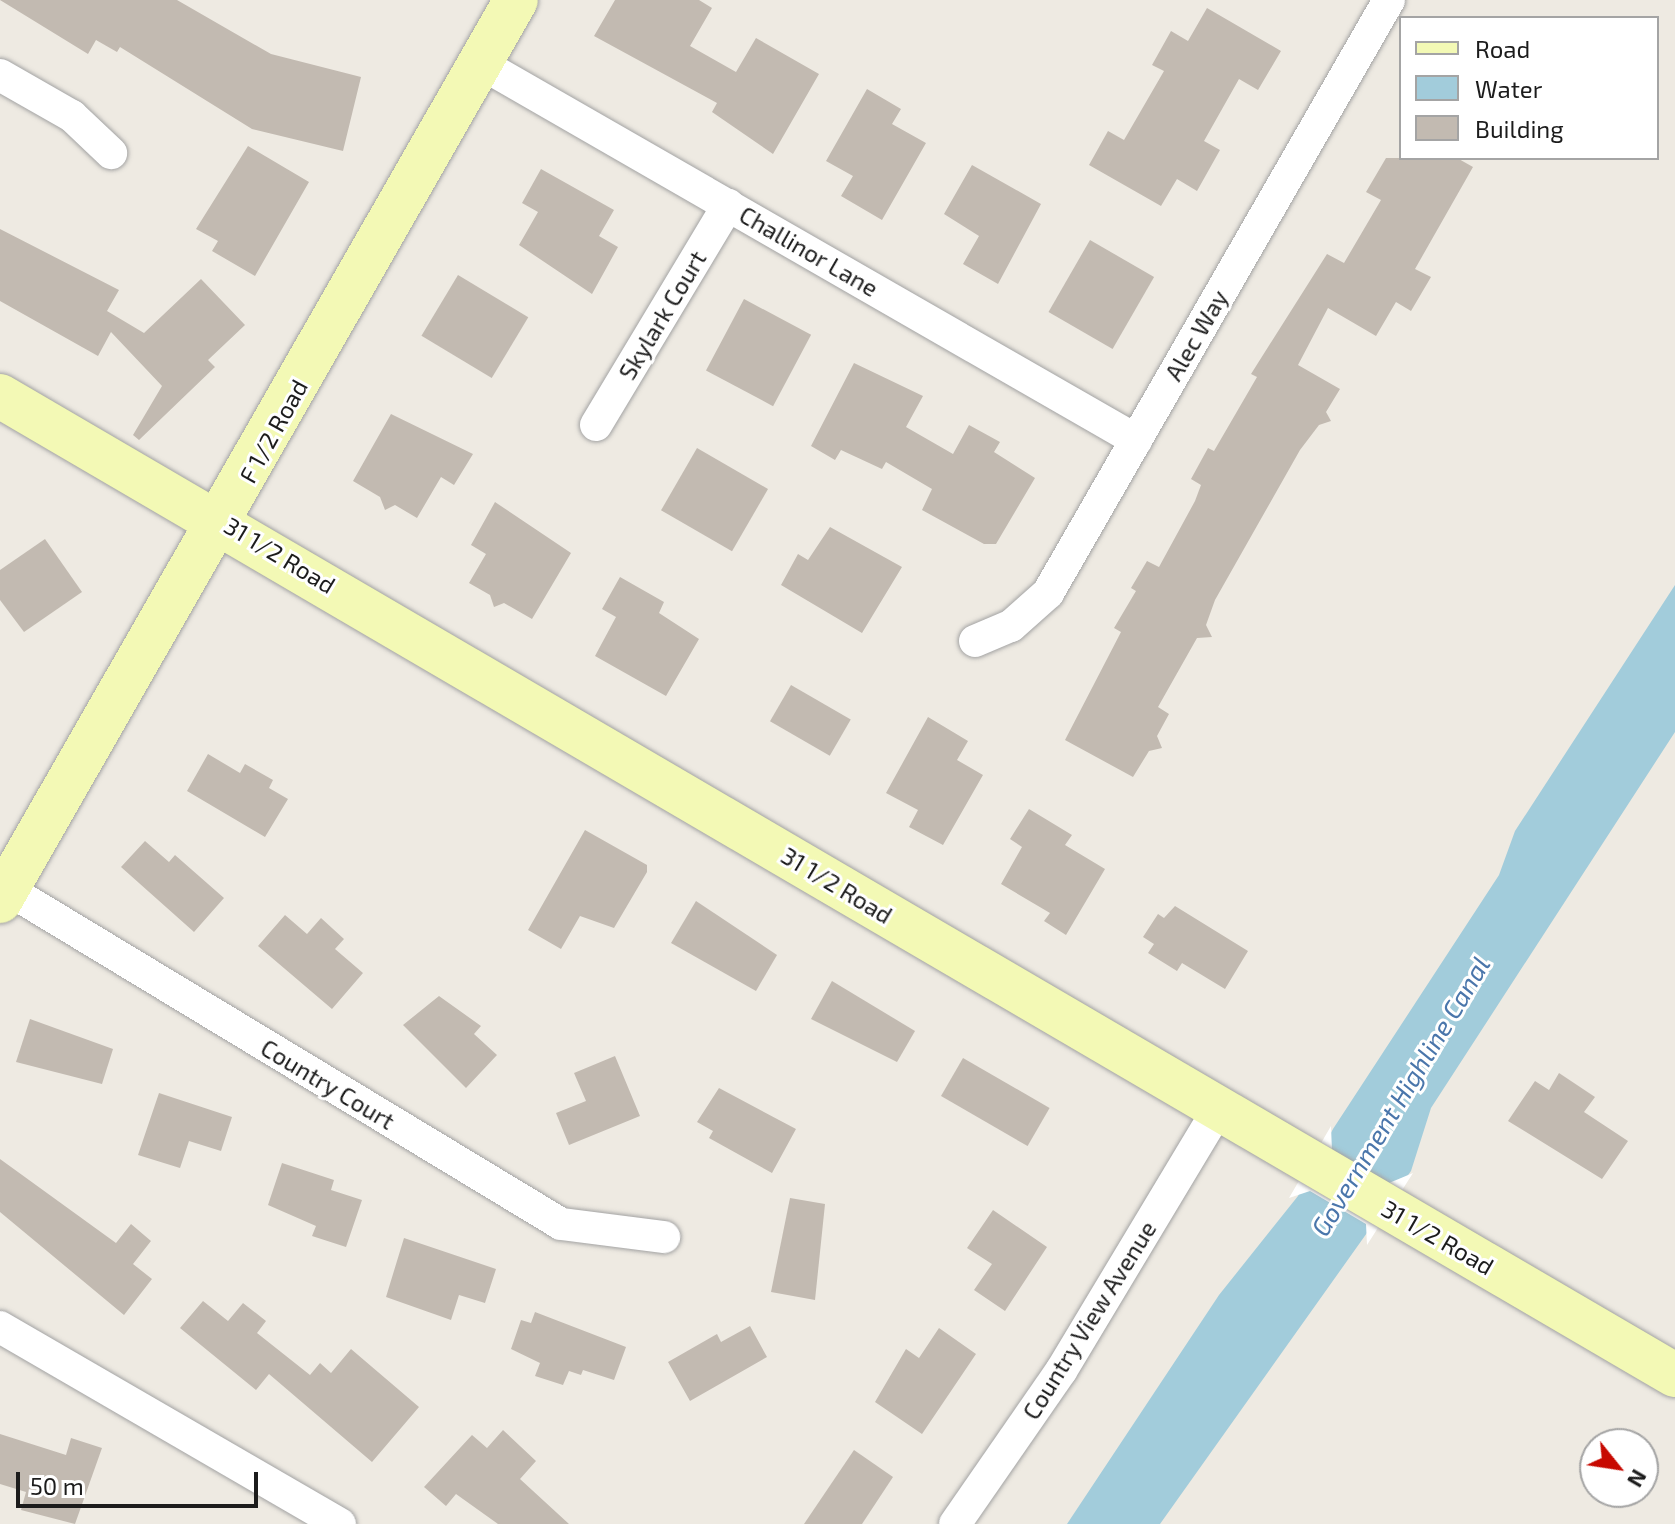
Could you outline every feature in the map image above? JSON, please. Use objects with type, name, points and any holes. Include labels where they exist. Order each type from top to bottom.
[{"type":"street","name":"F 1/2 Road","points":[[3,895],[223,521],[516,0]]},
{"type":"street","name":"Alec Way","points":[[975,641],[1011,626],[1048,593],[1389,0]]},
{"type":"street","name":"Challinor Lane","points":[[480,63],[1136,440]]},
{"type":"street","points":[[0,75],[72,116],[111,153]]},
{"type":"street","name":"Skylark Court","points":[[596,425],[728,205]]},
{"type":"street","name":"31 1/2 Road","points":[[0,396],[223,521],[1217,1111],[1675,1375]]},
{"type":"street","name":"Country Court","points":[[3,895],[561,1224],[664,1237]]},
{"type":"street","name":"Country View Avenue","points":[[955,1524],[1061,1371],[1217,1111]]},
{"type":"street","points":[[0,1327],[340,1524]]},
{"type":"water","name":"Government Highline Canal","points":[[1675,585],[1675,732],[1431,1108],[1411,1171],[1160,1524],[1067,1524],[1219,1295],[1298,1196],[1333,1129],[1499,875],[1515,831]]},
{"type":"pier","points":[[1331,1126],[1332,1151],[1389,1183],[1413,1173],[1367,1245],[1366,1224],[1310,1191],[1289,1198]]},
{"type":"building","points":[[0,0],[177,0],[271,54],[361,77],[343,151],[252,129],[120,47],[117,52],[96,40],[88,54]]},
{"type":"building","points":[[615,0],[699,0],[712,8],[690,46],[736,72],[756,38],[819,74],[773,154],[712,112],[717,103],[594,36]]},
{"type":"building","points":[[1207,8],[1281,51],[1258,90],[1239,79],[1204,141],[1220,150],[1197,191],[1177,179],[1161,206],[1089,165],[1108,131],[1124,140],[1164,71],[1152,65],[1171,31],[1188,41]]},
{"type":"building","points":[[867,89],[901,109],[892,124],[926,143],[882,220],[841,196],[853,176],[826,161]]},
{"type":"building","points":[[248,146],[309,182],[255,276],[212,251],[218,241],[196,229]]},
{"type":"building","points":[[1386,158],[1461,160],[1473,167],[1415,269],[1431,277],[1411,311],[1396,302],[1376,336],[1328,308],[1298,365],[1340,389],[1326,412],[1331,421],[1319,425],[1300,450],[1215,600],[1206,625],[1212,637],[1197,638],[1158,707],[1169,714],[1157,736],[1162,748],[1149,751],[1133,777],[1065,740],[1121,632],[1114,628],[1136,591],[1131,588],[1147,561],[1159,567],[1201,485],[1191,479],[1208,448],[1214,451],[1257,377],[1251,374],[1327,254],[1344,263],[1381,200],[1366,192]]},
{"type":"building","points":[[972,165],[1041,204],[998,284],[963,264],[979,236],[944,214]]},
{"type":"building","points":[[541,169],[614,210],[599,236],[618,247],[592,294],[519,245],[538,212],[522,203]]},
{"type":"building","points":[[0,229],[119,290],[107,311],[144,333],[201,279],[245,325],[208,360],[215,367],[139,440],[133,435],[162,386],[111,332],[98,356],[0,301]]},
{"type":"building","points":[[1090,240],[1154,277],[1113,349],[1048,312]]},
{"type":"building","points":[[458,275],[528,317],[492,378],[421,336]]},
{"type":"building","points":[[744,299],[811,335],[773,406],[706,371]]},
{"type":"building","points":[[854,363],[923,396],[906,427],[953,454],[969,425],[1000,442],[994,452],[1035,478],[996,544],[984,544],[922,510],[932,489],[886,462],[882,469],[841,450],[835,460],[811,446]]},
{"type":"building","points":[[391,414],[473,454],[454,485],[441,477],[417,518],[395,505],[385,510],[380,497],[353,481]]},
{"type":"building","points":[[697,448],[768,489],[732,551],[661,510]]},
{"type":"building","points":[[495,502],[571,553],[532,619],[504,603],[494,607],[490,595],[469,583],[486,554],[471,545]]},
{"type":"building","points":[[830,527],[902,567],[862,633],[781,585],[798,554],[808,560]]},
{"type":"building","points":[[45,539],[82,592],[24,632],[0,600],[0,570]]},
{"type":"building","points":[[620,577],[664,602],[659,613],[699,639],[666,696],[595,656],[616,617],[602,609]]},
{"type":"building","points":[[791,685],[851,720],[830,756],[770,721]]},
{"type":"building","points":[[928,717],[968,741],[957,760],[983,775],[943,845],[909,827],[918,810],[886,793]]},
{"type":"building","points":[[208,754],[240,773],[245,764],[273,780],[269,788],[288,799],[265,837],[187,791]]},
{"type":"building","points":[[1029,809],[1072,835],[1065,845],[1105,869],[1066,935],[1044,921],[1050,913],[1001,884],[1022,847],[1010,839]]},
{"type":"building","points":[[585,830],[647,865],[647,872],[614,928],[580,916],[561,949],[528,930]]},
{"type":"building","points":[[145,841],[169,862],[175,855],[224,898],[194,932],[121,867]]},
{"type":"building","points":[[696,901],[777,955],[756,991],[671,943]]},
{"type":"building","points":[[1175,906],[1248,951],[1225,989],[1182,963],[1177,971],[1148,953],[1154,944],[1143,937],[1158,914],[1164,918]]},
{"type":"building","points":[[285,915],[307,934],[321,918],[344,939],[335,949],[363,973],[332,1009],[258,946]]},
{"type":"building","points":[[832,981],[915,1031],[897,1062],[811,1019]]},
{"type":"building","points":[[439,996],[481,1026],[474,1034],[497,1055],[466,1088],[403,1025]]},
{"type":"building","points":[[30,1019],[113,1049],[102,1084],[16,1062]]},
{"type":"building","points":[[615,1056],[640,1116],[569,1145],[556,1113],[586,1101],[574,1073]]},
{"type":"building","points":[[963,1058],[1050,1108],[1028,1146],[941,1096]]},
{"type":"building","points":[[1559,1073],[1595,1097],[1584,1112],[1628,1141],[1602,1179],[1508,1121],[1535,1081],[1549,1090]]},
{"type":"building","points":[[719,1088],[796,1129],[772,1173],[709,1138],[713,1131],[697,1122]]},
{"type":"building","points":[[159,1093],[232,1117],[221,1151],[189,1141],[180,1168],[138,1155]]},
{"type":"building","points":[[0,1159],[116,1243],[131,1224],[151,1241],[133,1264],[152,1279],[124,1315],[0,1212]]},
{"type":"building","points":[[282,1163],[334,1180],[331,1190],[362,1200],[346,1247],[312,1236],[316,1226],[268,1205]]},
{"type":"building","points":[[790,1198],[825,1204],[815,1300],[771,1292]]},
{"type":"building","points":[[993,1210],[1047,1247],[1005,1311],[974,1290],[992,1264],[967,1248]]},
{"type":"building","points":[[404,1238],[496,1269],[485,1303],[459,1295],[451,1320],[386,1297]]},
{"type":"building","points":[[203,1301],[228,1321],[243,1303],[266,1321],[257,1333],[310,1375],[320,1363],[331,1373],[351,1349],[419,1407],[372,1462],[269,1374],[256,1390],[180,1328]]},
{"type":"building","points":[[535,1312],[626,1347],[614,1380],[583,1370],[581,1375],[569,1371],[563,1385],[535,1376],[540,1363],[511,1349],[521,1320],[531,1323]]},
{"type":"building","points":[[750,1326],[767,1357],[690,1401],[668,1362],[717,1334],[721,1342]]},
{"type":"building","points":[[939,1328],[976,1354],[922,1434],[875,1402],[906,1349],[919,1358]]},
{"type":"building","points":[[503,1430],[536,1461],[520,1479],[569,1524],[498,1524],[456,1494],[446,1506],[424,1487],[472,1435],[487,1448]]},
{"type":"building","points":[[0,1434],[66,1455],[71,1438],[102,1448],[75,1524],[21,1510],[26,1492],[0,1484]]},
{"type":"building","points":[[854,1450],[893,1477],[862,1524],[804,1524]]}]
